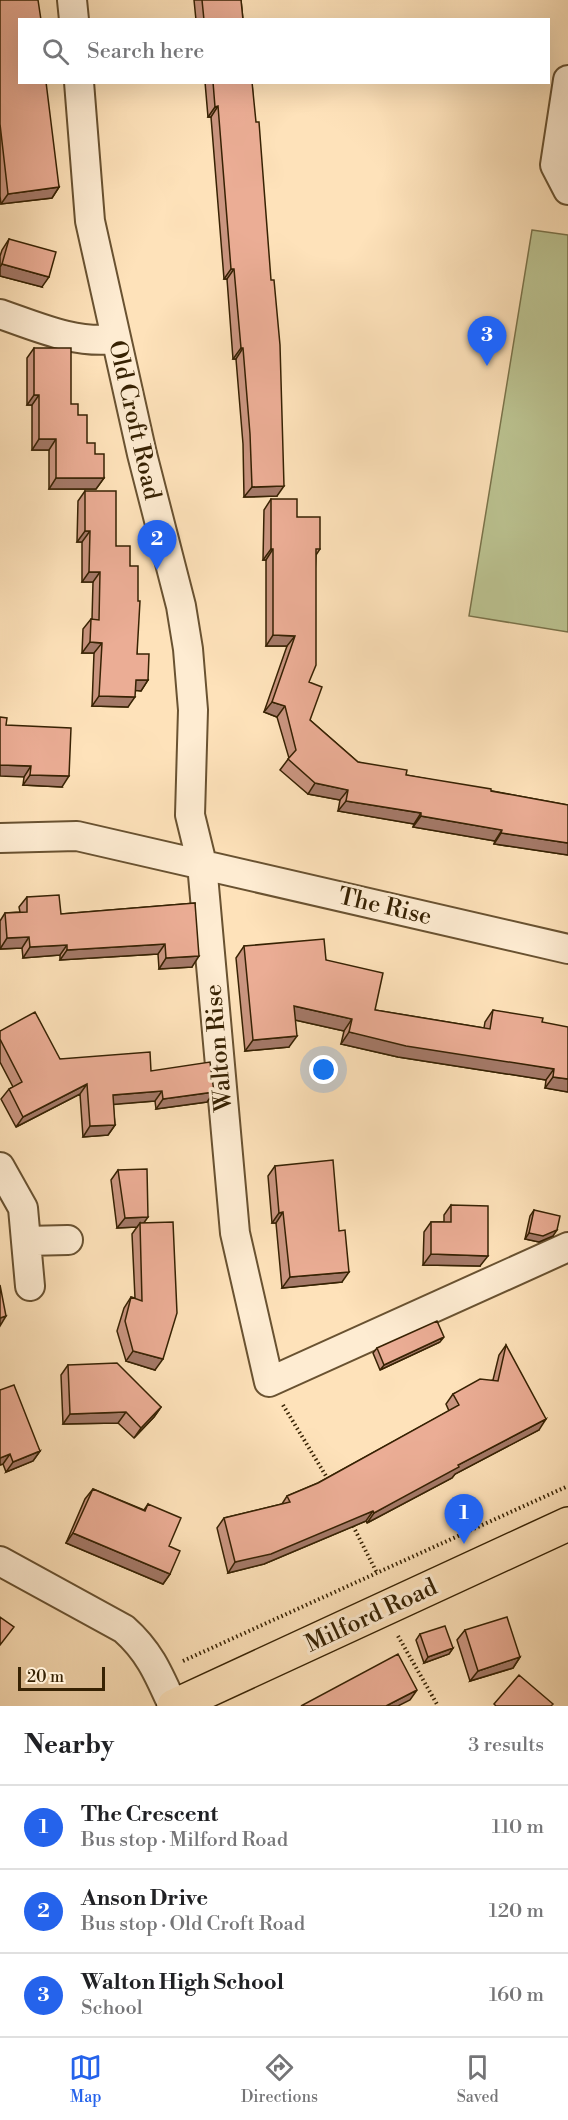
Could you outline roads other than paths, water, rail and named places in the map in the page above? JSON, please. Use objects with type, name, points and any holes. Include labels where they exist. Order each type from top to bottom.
[{"type":"highway","name":"Milford Road","points":[[174,1706],[568,1524]]},
{"type":"street","points":[[72,0],[74,18]]},
{"type":"street","points":[[568,81],[555,165],[568,190]]},
{"type":"street","name":"Old Croft Road","points":[[79,84],[90,221],[115,339],[181,606],[188,649],[193,710],[190,815],[202,864]]},
{"type":"street","points":[[0,314],[73,338],[100,341],[115,339]]},
{"type":"street","name":"The Rise","points":[[0,838],[77,836],[568,949]]},
{"type":"street","name":"Walton Rise","points":[[202,864],[235,1233],[269,1382],[568,1247]]},
{"type":"street","points":[[0,1167],[23,1208],[30,1286]]},
{"type":"street","points":[[26,1241],[68,1240]]},
{"type":"street","points":[[0,1561],[124,1629],[140,1642],[174,1706]]},
{"type":"place","name":"Walton High School","points":[[487,366]]},
{"type":"place","name":"Anson Drive","points":[[157,570]]},
{"type":"place","name":"The Crescent","points":[[464,1544]]}]
